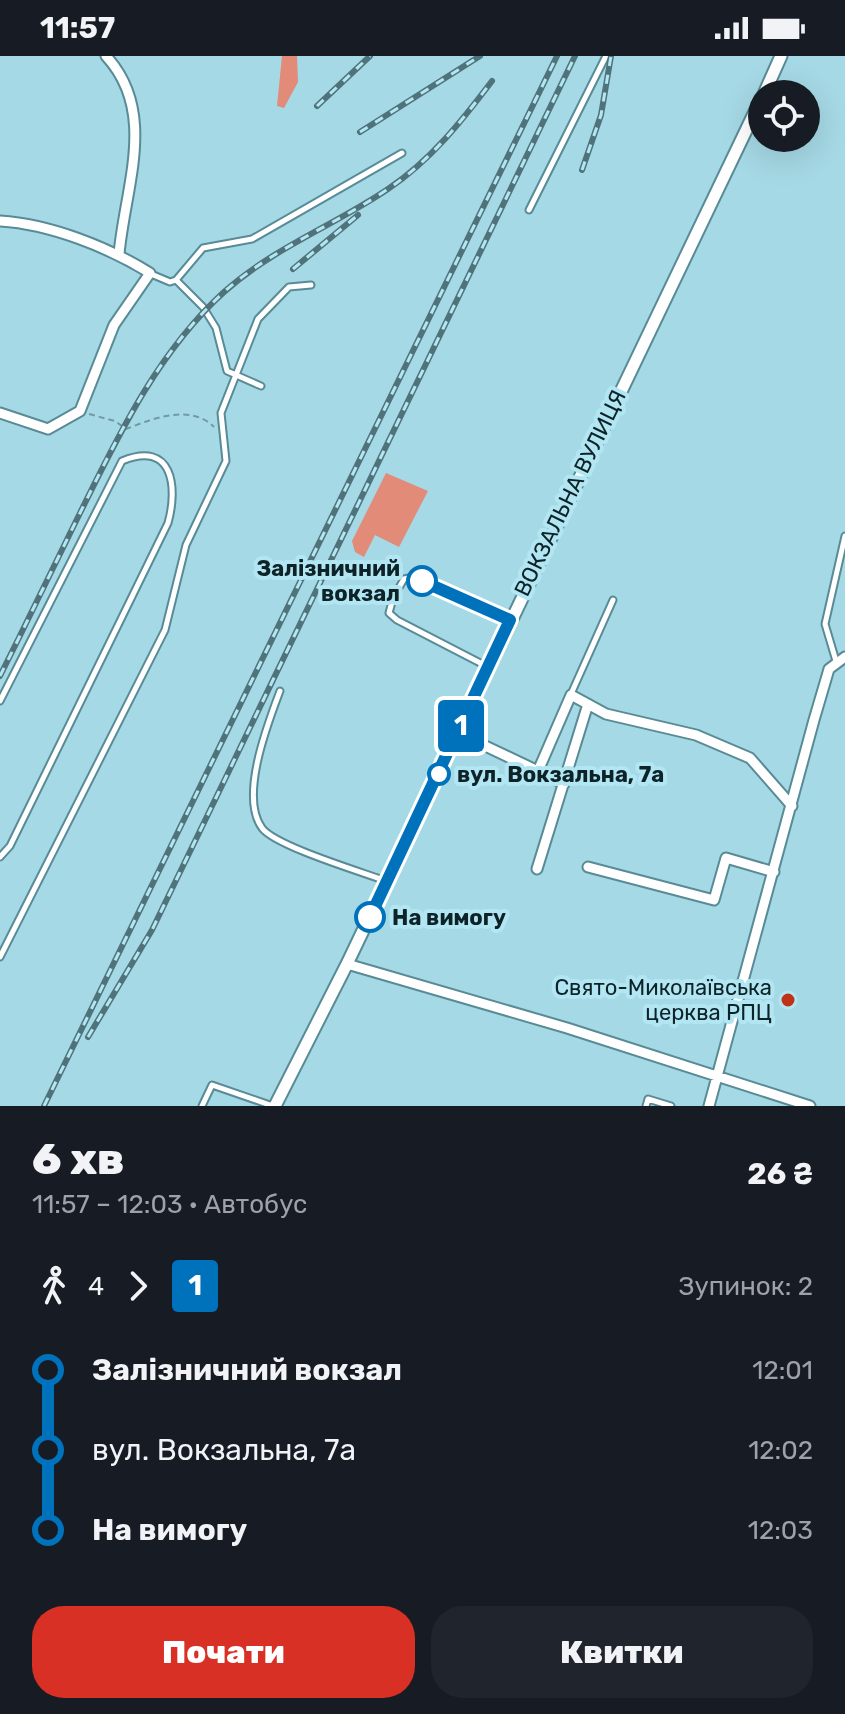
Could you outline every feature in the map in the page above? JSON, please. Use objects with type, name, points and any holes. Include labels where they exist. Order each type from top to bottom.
[{"type":"street","points":[[106,56],[117,68],[134,112],[136,154],[119,254]]},
{"type":"street","name":"ВОКЗАЛЬНА ВУЛИЦЯ","points":[[770,80],[781,56]]},
{"type":"street","name":"ВОКЗАЛЬНА ВУЛИЦЯ","points":[[274,1106],[347,964],[748,127]]},
{"type":"street","points":[[0,221],[63,232],[93,247],[119,254],[150,273],[114,325],[80,411],[48,429],[0,413]]},
{"type":"street","points":[[709,1106],[792,806],[837,662]]},
{"type":"street","points":[[538,771],[571,695],[606,714],[696,735],[750,758],[792,806]]},
{"type":"street","points":[[537,869],[588,704]]},
{"type":"street","points":[[458,733],[564,784]]},
{"type":"street","points":[[588,867],[714,900],[726,858],[774,872]]},
{"type":"street","points":[[347,964],[567,1028],[810,1106]]},
{"type":"lane","points":[[529,210],[606,56]]},
{"type":"lane","points":[[150,273],[170,282],[176,280],[203,248],[252,239],[402,153]]},
{"type":"lane","points":[[176,280],[203,307],[216,328],[220,354],[227,371],[261,386]]},
{"type":"lane","points":[[0,957],[165,630],[186,545],[226,461],[221,413],[258,319],[274,299],[289,287],[311,285]]},
{"type":"lane","points":[[0,701],[122,461],[137,455],[158,459],[171,474],[175,498],[168,523],[70,729],[10,846],[0,857]]},
{"type":"lane","points":[[837,662],[825,624],[845,536]]},
{"type":"lane","points":[[488,667],[397,620],[389,613],[393,598],[404,579],[413,577],[510,620]]},
{"type":"lane","points":[[571,695],[613,600]]},
{"type":"lane","points":[[280,691],[261,743],[255,785],[255,816],[263,830],[286,844],[387,881]]},
{"type":"lane","points":[[202,1106],[212,1085],[274,1106]]},
{"type":"lane","points":[[646,1106],[648,1099],[671,1106]]},
{"type":"path","points":[[80,411],[115,421],[126,429],[172,414],[191,415],[208,421],[223,438]]},
{"type":"shaded area","points":[[282,56],[297,56],[298,82],[284,108],[277,106]]},
{"type":"shaded area","points":[[386,473],[428,491],[399,547],[375,535],[364,557],[355,552],[352,541]]},
{"type":"railway","points":[[317,106],[370,56]]},
{"type":"railway","points":[[360,132],[480,56]]},
{"type":"railway","points":[[44,1106],[557,56]]},
{"type":"railway","points":[[88,1037],[152,930],[575,56]]},
{"type":"railway","points":[[582,170],[601,115],[611,56]]},
{"type":"railway","points":[[0,676],[125,424],[160,367],[200,315],[263,262],[404,178],[444,140],[492,81]]},
{"type":"railway","points":[[293,269],[358,215]]},
{"type":"bus line","name":"1","points":[[370,917],[510,620],[422,581]]},
{"type":"place","name":"Залізничний вокзал","points":[[422,581]]},
{"type":"place","name":"вул. Вокзальна, 7а","points":[[439,774]]},
{"type":"place","name":"На вимогу","points":[[370,917]]},
{"type":"place","name":"Свято-Миколаївська церква РПЦ","points":[[788,1000]]}]
